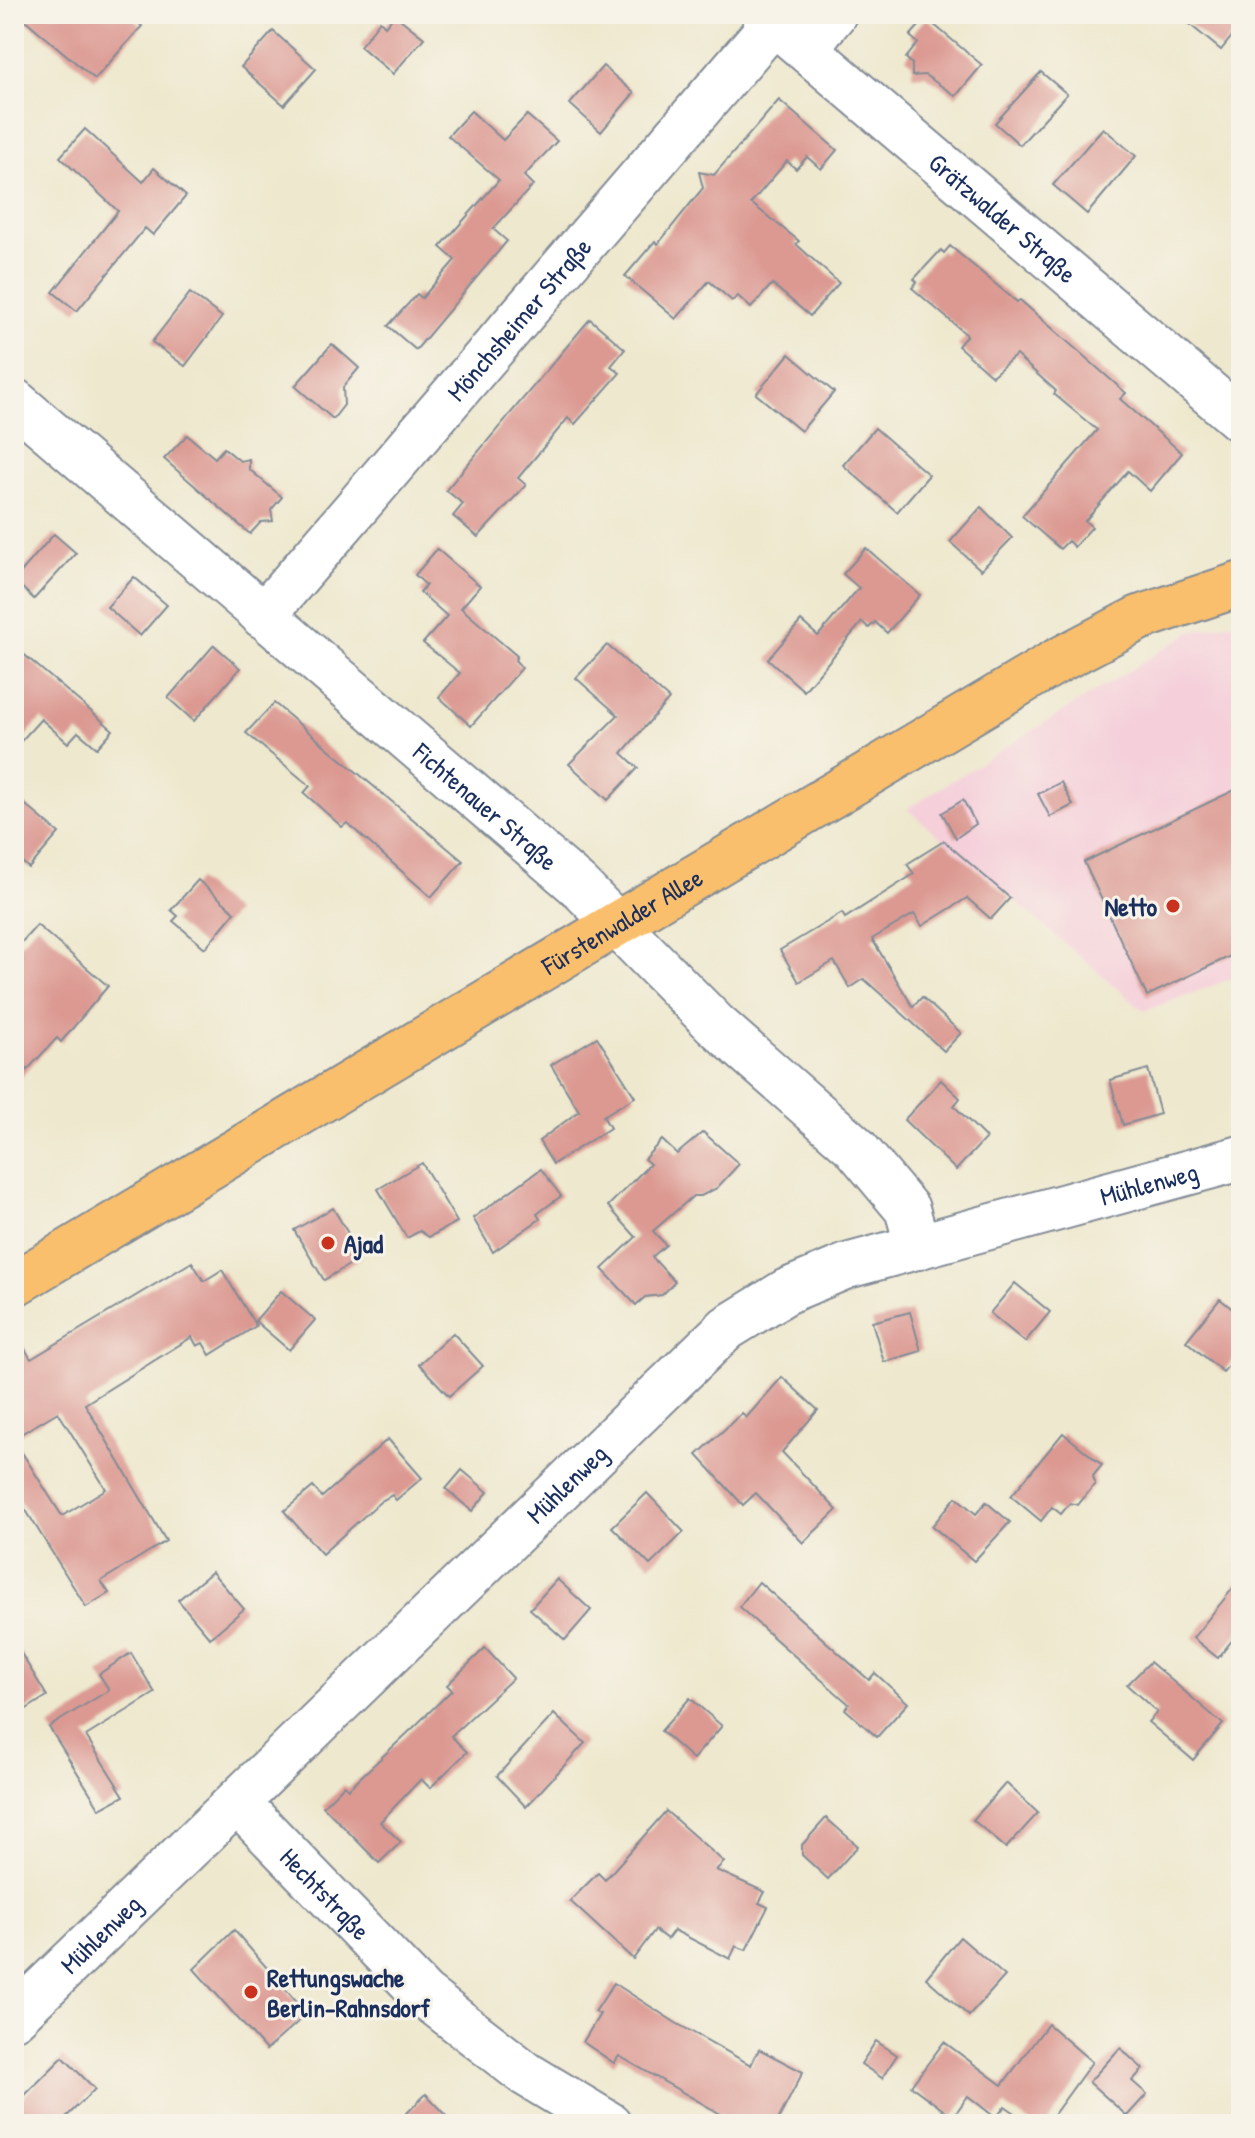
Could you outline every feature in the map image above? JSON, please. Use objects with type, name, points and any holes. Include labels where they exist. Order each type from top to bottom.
[{"type":"main road","name":"Fürstenwalder Allee","points":[[14,1284],[169,1195],[616,922],[1057,661],[1139,618],[1241,584]]},
{"type":"street","name":"Mönchsheimer Straße","points":[[263,616],[781,28],[834,14]]},
{"type":"street","name":"Grätzwalder Straße","points":[[781,28],[1241,420]]},
{"type":"street","name":"Fichtenauer Straße","points":[[14,401],[616,922],[715,1024],[855,1147],[907,1209],[918,1247]]},
{"type":"street","name":"Mühlenweg","points":[[14,2017],[727,1328],[787,1291],[847,1266],[1241,1158]]},
{"type":"street","name":"Hechtstraße","points":[[238,1803],[424,1995],[526,2074],[609,2124]]},
{"type":"shaded area","points":[[1241,621],[1241,975],[1144,1011],[907,809],[1191,632]]},
{"type":"building","points":[[18,14],[127,14],[142,26],[95,79]]},
{"type":"building","points":[[1177,14],[1241,14],[1241,25],[1221,50]]},
{"type":"building","points":[[395,15],[424,38],[393,74],[360,46],[380,21],[385,26]]},
{"type":"building","points":[[926,18],[982,65],[956,96],[925,75],[912,76],[912,64],[906,58],[918,43],[910,36]]},
{"type":"building","points":[[273,31],[316,69],[284,105],[241,67]]},
{"type":"building","points":[[603,66],[634,93],[601,132],[570,104]]},
{"type":"building","points":[[1041,72],[1067,94],[1020,145],[995,123]]},
{"type":"building","points":[[779,100],[837,150],[821,169],[807,157],[796,169],[787,161],[751,203],[799,241],[796,244],[839,283],[810,316],[772,284],[751,308],[738,296],[732,301],[709,281],[676,319],[625,276],[655,241],[658,244],[703,188],[699,172],[714,175]]},
{"type":"building","points":[[471,111],[503,140],[527,115],[557,141],[524,176],[533,185],[493,229],[507,241],[416,350],[388,326],[417,294],[422,298],[455,260],[440,247],[499,180],[448,136]]},
{"type":"building","points":[[1103,128],[1136,156],[1087,214],[1053,185]]},
{"type":"building","points":[[85,129],[143,182],[154,168],[186,196],[153,235],[145,228],[77,311],[53,292],[118,211],[60,157]]},
{"type":"building","points":[[950,246],[1017,302],[1020,300],[1126,393],[1120,399],[1182,453],[1150,491],[1128,471],[1085,521],[1092,527],[1074,547],[1068,541],[1060,549],[1022,516],[1097,430],[1054,394],[1056,391],[1016,355],[992,376],[958,346],[967,335],[912,288],[917,282],[914,279],[941,250],[944,253]]},
{"type":"building","points":[[190,293],[222,317],[185,366],[152,342]]},
{"type":"building","points":[[590,319],[625,349],[611,366],[620,373],[575,424],[568,418],[518,478],[526,485],[478,537],[453,516],[463,504],[446,490]]},
{"type":"building","points":[[332,344],[359,368],[343,387],[344,405],[333,419],[295,386]]},
{"type":"building","points":[[789,354],[834,392],[801,431],[756,394]]},
{"type":"building","points":[[875,428],[929,475],[897,512],[843,465]]},
{"type":"building","points":[[187,435],[215,458],[224,448],[240,461],[249,459],[249,469],[282,497],[271,510],[273,521],[261,522],[250,534],[164,459]]},
{"type":"building","points":[[981,507],[1012,538],[981,570],[950,542]]},
{"type":"building","points":[[54,534],[76,553],[34,599],[14,580]]},
{"type":"building","points":[[866,548],[920,595],[887,633],[875,622],[869,628],[862,622],[804,691],[768,659],[801,621],[818,636],[859,588],[843,574]]},
{"type":"building","points":[[437,549],[480,586],[461,608],[517,656],[515,660],[522,668],[471,726],[439,697],[460,673],[423,643],[447,616],[420,592],[426,585],[415,575]]},
{"type":"building","points":[[134,577],[167,605],[140,636],[107,607]]},
{"type":"building","points":[[214,645],[240,668],[194,721],[168,698]]},
{"type":"building","points":[[607,645],[669,699],[622,753],[638,768],[608,800],[569,764],[618,715],[576,678]]},
{"type":"building","points":[[14,646],[113,730],[97,748],[78,732],[68,743],[41,719],[14,749]]},
{"type":"building","points":[[274,703],[463,861],[431,897],[347,823],[342,827],[304,793],[310,786],[246,733]]},
{"type":"building","points":[[1061,782],[1073,805],[1050,817],[1038,794]]},
{"type":"building","name":"Netto","points":[[1241,787],[1241,951],[1147,996],[1084,862]]},
{"type":"building","points":[[14,795],[59,833],[29,868],[14,855]]},
{"type":"building","points":[[963,800],[976,824],[956,838],[942,813]]},
{"type":"building","points":[[944,841],[1010,898],[991,919],[967,898],[922,926],[914,914],[872,939],[913,1007],[922,997],[961,1033],[944,1051],[864,979],[850,988],[834,961],[799,982],[780,950],[842,913],[845,918],[914,874],[907,864]]},
{"type":"building","points":[[198,880],[235,912],[205,948],[173,921],[178,916],[171,910]]},
{"type":"building","points":[[37,925],[108,986],[61,1042],[57,1038],[14,1084],[14,951]]},
{"type":"building","points":[[597,1037],[635,1097],[603,1116],[610,1128],[553,1164],[539,1141],[579,1111],[551,1065]]},
{"type":"building","points":[[1148,1069],[1160,1114],[1123,1125],[1110,1080]]},
{"type":"building","points":[[941,1080],[960,1098],[954,1106],[986,1138],[956,1170],[904,1120]]},
{"type":"building","points":[[703,1132],[739,1164],[717,1188],[701,1196],[693,1196],[653,1231],[666,1245],[652,1257],[675,1282],[662,1295],[645,1297],[636,1305],[602,1269],[636,1237],[608,1206],[650,1164],[644,1159],[662,1140],[677,1154]]},
{"type":"building","points":[[422,1163],[457,1222],[429,1237],[420,1231],[407,1238],[378,1189]]},
{"type":"building","points":[[541,1169],[561,1196],[537,1214],[540,1219],[493,1252],[473,1218]]},
{"type":"building","name":"Ajad","points":[[333,1208],[362,1257],[324,1280],[294,1230]]},
{"type":"building","points":[[192,1262],[204,1281],[222,1270],[256,1326],[210,1355],[203,1343],[197,1346],[192,1337],[85,1404],[166,1541],[101,1581],[109,1593],[86,1607],[14,1491],[14,1440],[62,1516],[106,1489],[58,1412],[14,1438],[14,1331],[31,1359]]},
{"type":"building","points":[[1015,1283],[1050,1312],[1025,1342],[990,1313]]},
{"type":"building","points":[[281,1291],[315,1320],[289,1350],[255,1321]]},
{"type":"building","points":[[1220,1299],[1241,1316],[1241,1350],[1223,1372],[1186,1341]]},
{"type":"building","points":[[910,1312],[921,1351],[884,1362],[872,1322]]},
{"type":"building","points":[[453,1333],[483,1366],[449,1396],[419,1364]]},
{"type":"building","points":[[782,1377],[818,1410],[782,1452],[837,1510],[803,1543],[756,1493],[743,1505],[697,1455],[742,1413],[746,1418]]},
{"type":"building","points":[[1063,1433],[1102,1465],[1093,1476],[1095,1484],[1078,1505],[1070,1503],[1061,1514],[1052,1507],[1041,1521],[1011,1496]]},
{"type":"building","points":[[388,1439],[422,1478],[396,1500],[392,1495],[381,1501],[322,1554],[284,1511],[313,1487],[322,1497]]},
{"type":"building","points":[[462,1470],[488,1492],[472,1511],[446,1489]]},
{"type":"building","points":[[647,1493],[684,1532],[650,1565],[612,1527]]},
{"type":"building","points":[[956,1497],[976,1514],[986,1502],[1010,1522],[974,1561],[932,1526]]},
{"type":"building","points":[[212,1572],[244,1609],[210,1638],[178,1600]]},
{"type":"building","points":[[1241,1578],[1241,1629],[1218,1658],[1193,1638]]},
{"type":"building","points":[[557,1579],[591,1610],[565,1640],[530,1609]]},
{"type":"building","points":[[759,1582],[869,1680],[875,1673],[908,1703],[877,1737],[845,1709],[849,1704],[739,1607]]},
{"type":"building","points":[[14,1642],[47,1696],[14,1717]]},
{"type":"building","points":[[485,1648],[513,1678],[451,1736],[467,1752],[430,1788],[421,1779],[380,1822],[401,1842],[379,1863],[323,1806],[344,1785],[348,1789],[452,1690],[447,1685]]},
{"type":"building","points":[[131,1653],[155,1693],[86,1736],[124,1796],[100,1809],[49,1727],[109,1690],[99,1674]]},
{"type":"building","points":[[1150,1662],[1223,1724],[1193,1760],[1148,1722],[1157,1712],[1127,1685]]},
{"type":"building","points":[[690,1698],[722,1726],[693,1759],[661,1731]]},
{"type":"building","points":[[554,1714],[585,1743],[526,1807],[497,1776]]},
{"type":"building","points":[[1006,1783],[1038,1813],[1006,1848],[973,1820]]},
{"type":"building","points":[[666,1811],[724,1862],[716,1870],[765,1892],[759,1903],[768,1907],[746,1950],[736,1946],[730,1959],[674,1930],[667,1939],[655,1930],[633,1959],[570,1901],[598,1873],[605,1880]]},
{"type":"building","points":[[826,1818],[858,1846],[828,1879],[802,1855],[802,1845]]},
{"type":"building","name":"Rettungswache Berlin-Rahnsdorf","points":[[234,1930],[307,2014],[266,2050],[194,1969]]},
{"type":"building","points":[[960,1937],[1005,1976],[969,2016],[926,1978]]},
{"type":"building","points":[[614,1983],[676,2023],[751,2065],[759,2049],[803,2072],[776,2124],[720,2124],[724,2116],[619,2056],[614,2063],[583,2042],[600,2014],[595,2012]]},
{"type":"building","points":[[1048,2024],[1092,2062],[1047,2124],[1031,2124],[1005,2106],[996,2118],[968,2096],[953,2117],[911,2086],[944,2042],[1002,2085]]},
{"type":"building","points":[[876,2041],[897,2055],[882,2078],[861,2064]]},
{"type":"building","points":[[1120,2048],[1143,2069],[1132,2081],[1147,2094],[1127,2116],[1089,2082]]},
{"type":"building","points":[[63,2057],[95,2089],[59,2124],[14,2124],[14,2106]]},
{"type":"building","points":[[426,2094],[455,2124],[396,2124]]},
{"type":"place","name":"Netto","points":[[1173,906]]},
{"type":"place","name":"Ajad","points":[[328,1243]]},
{"type":"place","name":"Rettungswache Berlin-Rahnsdorf","points":[[251,1992]]}]
